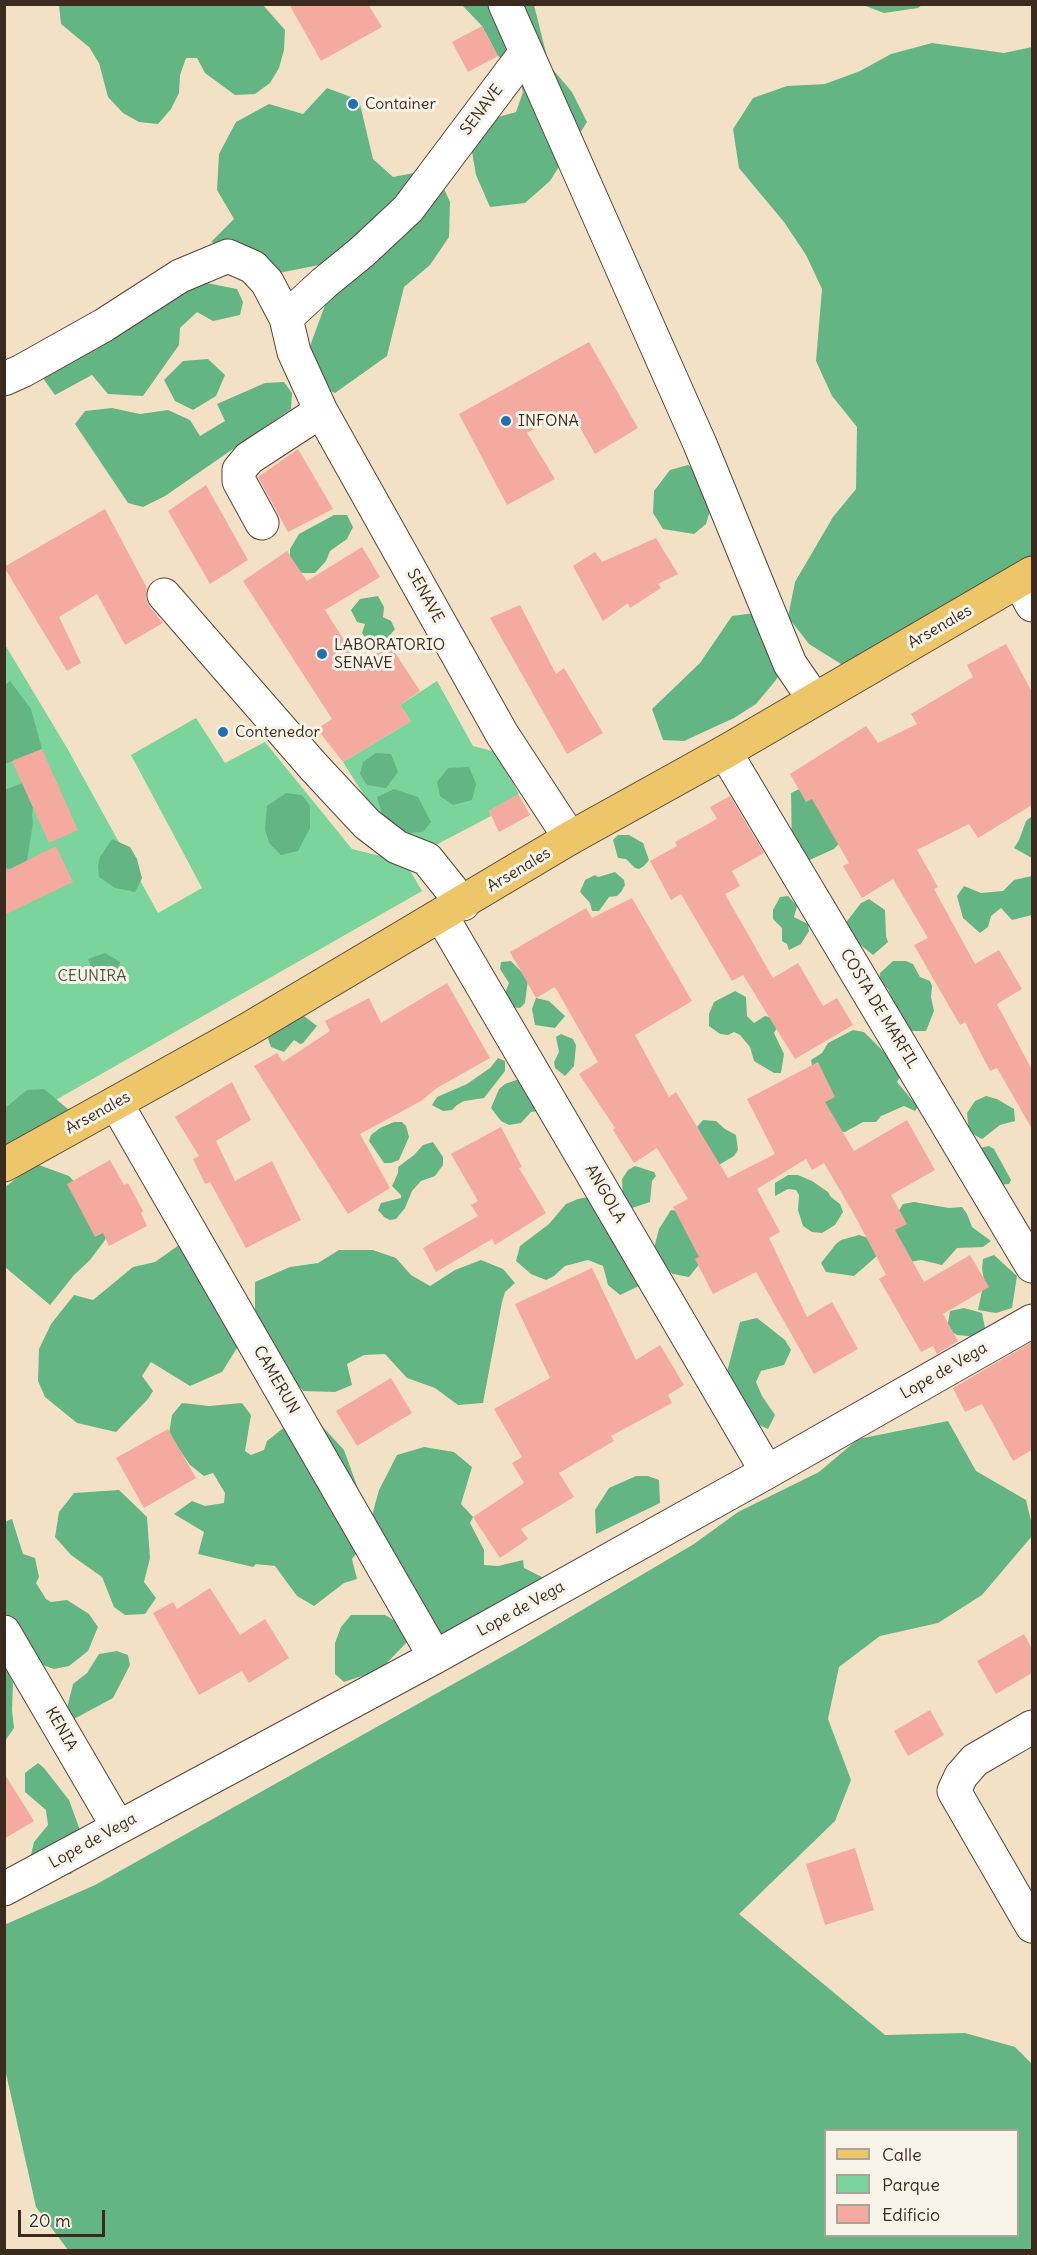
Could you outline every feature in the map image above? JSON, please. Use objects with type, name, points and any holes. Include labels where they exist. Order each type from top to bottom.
[{"type":"main road","name":"Arsenales","points":[[4,1165],[247,1030],[570,838],[814,699],[1028,586]]},
{"type":"street","points":[[505,4],[700,444],[790,664],[814,699]]},
{"type":"street","name":"SENAVE","points":[[286,318],[408,209],[526,52]]},
{"type":"street","name":"SENAVE","points":[[13,375],[104,325],[180,276],[228,256],[253,267],[267,282],[286,318],[294,352],[321,411],[502,734],[570,838]]},
{"type":"street","points":[[262,523],[238,481],[239,470],[249,458],[321,411]]},
{"type":"street","points":[[164,595],[313,766],[367,824],[397,847],[427,859],[452,910]]},
{"type":"street","name":"COSTA DE MARFIL","points":[[724,752],[1032,1266]]},
{"type":"street","name":"ANGOLA","points":[[452,910],[767,1472]]},
{"type":"street","name":"CAMERUN","points":[[116,1103],[435,1657]]},
{"type":"street","name":"Lope de Vega","points":[[4,1889],[435,1657],[1032,1321]]},
{"type":"street","name":"KENIA","points":[[4,1632],[118,1827]]},
{"type":"street","points":[[1032,1727],[975,1760],[961,1776],[954,1791],[1032,1926]]},
{"type":"green space","points":[[59,5],[263,5],[285,30],[284,50],[279,68],[270,83],[255,94],[235,95],[205,73],[197,58],[186,58],[180,75],[179,93],[171,109],[158,124],[139,122],[123,113],[108,97],[99,63],[89,47],[61,24]]},
{"type":"green space","points":[[462,5],[534,5],[549,65],[572,92],[587,122],[550,181],[525,203],[490,207],[476,175],[470,140],[498,117],[516,112],[523,92],[516,69],[498,56],[482,26]]},
{"type":"green space","points":[[863,5],[922,5],[918,8],[884,13]]},
{"type":"green space","points":[[932,43],[1004,53],[1032,47],[1032,568],[911,648],[841,664],[809,644],[788,617],[795,582],[833,517],[856,489],[857,427],[832,396],[816,361],[822,289],[806,255],[784,222],[739,168],[733,129],[753,98],[787,86],[825,84],[860,71],[891,54]]},
{"type":"green space","points":[[327,88],[359,100],[373,159],[393,177],[435,169],[450,202],[449,237],[430,265],[404,287],[387,356],[335,393],[312,382],[306,357],[332,286],[319,265],[264,276],[238,252],[211,242],[234,219],[217,190],[219,154],[236,122],[269,104],[303,114]]},
{"type":"green space","points":[[192,280],[237,289],[243,302],[240,315],[213,321],[197,312],[180,328],[179,345],[143,396],[108,394],[92,375],[55,395],[40,374]]},
{"type":"green space","points":[[208,359],[225,375],[216,396],[193,410],[175,401],[164,380],[183,361]]},
{"type":"green space","points":[[284,382],[292,393],[291,409],[165,496],[143,507],[128,503],[75,424],[85,411],[112,408],[140,414],[168,410],[190,420],[200,436],[225,421],[217,404],[265,383]]},
{"type":"green space","points":[[688,465],[717,486],[706,524],[694,534],[663,529],[653,513],[654,491],[670,470]]},
{"type":"green space","points":[[334,515],[347,515],[353,527],[347,539],[330,551],[326,561],[315,573],[302,573],[290,564],[290,549],[299,534]]},
{"type":"green space","points":[[378,596],[384,607],[383,617],[391,621],[395,629],[387,639],[368,641],[362,633],[365,624],[357,622],[351,610],[360,599]]},
{"type":"green space","points":[[755,613],[782,669],[776,680],[756,704],[734,718],[684,741],[663,740],[652,709],[700,663],[732,616]]},
{"type":"green space","name":"CEUNIRA","points":[[4,643],[67,748],[158,913],[202,888],[131,755],[196,718],[225,763],[265,742],[352,849],[405,862],[422,891],[5,1129]]},
{"type":"green space","points":[[10,681],[31,709],[42,749],[5,764],[4,686]]},
{"type":"green space","points":[[437,681],[473,746],[496,752],[519,794],[489,811],[491,816],[432,847],[386,830],[343,762],[411,721],[400,705]]},
{"type":"green space","points":[[376,753],[391,754],[398,772],[386,788],[367,785],[360,774],[363,762]]},
{"type":"green space","points":[[469,767],[476,784],[472,800],[453,805],[440,796],[437,782],[448,768]]},
{"type":"green space","points":[[23,783],[35,789],[33,823],[27,860],[13,871],[5,867],[4,790]]},
{"type":"green space","points":[[810,784],[858,823],[834,849],[805,862],[792,854],[791,793]]},
{"type":"green space","points":[[394,789],[418,797],[431,822],[423,832],[411,833],[393,828],[382,815],[377,797]]},
{"type":"green space","points":[[286,793],[302,795],[310,806],[310,828],[298,851],[281,855],[269,843],[265,829],[267,806]]},
{"type":"green space","points":[[1032,816],[1032,858],[1014,848],[1026,821]]},
{"type":"green space","points":[[618,835],[629,835],[643,843],[649,860],[644,866],[639,869],[635,868],[626,859],[618,858],[613,840]]},
{"type":"green space","points":[[112,839],[130,847],[137,859],[142,878],[135,892],[115,888],[99,877],[100,857]]},
{"type":"green space","points":[[615,872],[624,880],[625,885],[621,892],[617,896],[609,897],[599,911],[592,911],[590,903],[580,892],[585,880],[595,875],[598,877]]},
{"type":"green space","points":[[1032,876],[1032,915],[1012,920],[1001,908],[991,916],[988,927],[980,933],[963,918],[957,896],[964,886],[981,893],[1003,891],[1014,880]]},
{"type":"green space","points":[[788,896],[797,906],[794,917],[808,924],[809,931],[801,944],[789,950],[787,944],[782,941],[782,928],[773,919],[773,910],[780,897]]},
{"type":"green space","points":[[869,899],[885,910],[888,942],[873,955],[841,929],[861,903]]},
{"type":"green space","points":[[105,953],[120,962],[118,978],[96,980],[88,959]]},
{"type":"green space","points":[[511,961],[528,979],[525,1003],[520,1008],[511,1007],[505,993],[509,983],[500,969],[501,962]]},
{"type":"green space","points":[[893,961],[906,961],[913,964],[920,977],[930,981],[934,1011],[926,1031],[912,1031],[892,1014],[892,999],[888,989],[879,980],[880,973]]},
{"type":"green space","points":[[735,991],[746,997],[747,1016],[754,1023],[765,1016],[778,1020],[780,1023],[774,1033],[784,1054],[781,1073],[774,1073],[754,1061],[750,1047],[740,1035],[734,1032],[728,1035],[720,1034],[709,1026],[709,1014],[714,1002]]},
{"type":"green space","points":[[536,998],[549,1001],[565,1016],[555,1028],[535,1025],[532,1009]]},
{"type":"green space","points":[[304,1016],[317,1026],[303,1043],[300,1044],[294,1040],[284,1052],[271,1047],[268,1039],[272,1031]]},
{"type":"green space","points":[[853,1030],[864,1032],[887,1055],[895,1065],[900,1077],[897,1082],[918,1107],[915,1111],[904,1106],[881,1116],[876,1122],[863,1122],[845,1132],[824,1130],[811,1060],[822,1053],[828,1043]]},
{"type":"green space","points":[[561,1034],[573,1039],[576,1045],[574,1066],[565,1076],[555,1068],[554,1062],[559,1052],[556,1037]]},
{"type":"green space","points":[[498,1058],[505,1061],[505,1071],[484,1098],[464,1101],[452,1110],[443,1111],[432,1105],[437,1097],[467,1084],[490,1068]]},
{"type":"green space","points":[[522,1078],[544,1110],[531,1112],[521,1123],[509,1125],[501,1121],[491,1108],[499,1089],[505,1084]]},
{"type":"green space","points":[[44,1089],[75,1115],[5,1178],[5,1108],[27,1090]]},
{"type":"green space","points":[[986,1096],[997,1099],[1014,1109],[1015,1121],[1000,1125],[982,1139],[969,1132],[967,1113],[975,1101]]},
{"type":"green space","points":[[703,1120],[716,1121],[736,1135],[738,1150],[734,1156],[717,1166],[697,1127]]},
{"type":"green space","points":[[394,1122],[402,1122],[406,1126],[409,1137],[399,1160],[384,1163],[369,1141],[371,1135],[380,1128]]},
{"type":"green space","points":[[433,1142],[443,1157],[443,1165],[435,1176],[421,1181],[412,1191],[405,1208],[396,1219],[390,1220],[384,1217],[378,1210],[381,1203],[401,1198],[392,1186],[398,1173],[398,1167],[423,1145]]},
{"type":"green space","points":[[989,1146],[994,1149],[1011,1180],[1009,1184],[998,1185],[980,1148]]},
{"type":"green space","points":[[39,1165],[69,1176],[83,1191],[109,1228],[105,1240],[90,1260],[74,1275],[50,1305],[5,1267],[4,1188],[32,1166]]},
{"type":"green space","points":[[635,1166],[654,1172],[656,1176],[652,1181],[650,1202],[632,1208],[623,1199],[622,1179],[628,1170]]},
{"type":"green space","points":[[788,1175],[798,1175],[812,1181],[840,1204],[843,1212],[835,1225],[822,1233],[812,1232],[803,1226],[798,1210],[799,1195],[796,1190],[788,1189],[775,1196],[775,1183]]},
{"type":"green space","points":[[604,1194],[641,1285],[620,1295],[608,1285],[603,1266],[588,1260],[565,1266],[546,1280],[531,1274],[516,1261],[520,1246],[549,1224],[566,1204]]},
{"type":"green space","points":[[914,1202],[949,1208],[962,1207],[972,1227],[991,1241],[983,1247],[957,1248],[942,1265],[921,1260],[904,1263],[897,1261],[893,1220],[903,1204]]},
{"type":"green space","points":[[671,1210],[684,1212],[709,1252],[689,1277],[673,1274],[657,1263],[654,1248],[659,1229]]},
{"type":"green space","points":[[859,1235],[875,1240],[878,1255],[854,1276],[826,1272],[821,1263],[836,1244],[841,1240]]},
{"type":"green space","points":[[204,1241],[229,1263],[240,1325],[237,1348],[222,1372],[190,1386],[151,1362],[142,1376],[153,1391],[116,1432],[77,1423],[45,1397],[38,1381],[39,1349],[51,1324],[74,1295],[93,1300],[133,1267],[155,1262],[179,1245]]},
{"type":"green space","points":[[339,1250],[373,1250],[396,1258],[411,1275],[430,1286],[455,1270],[481,1260],[503,1269],[515,1283],[505,1292],[502,1302],[483,1403],[458,1405],[435,1388],[407,1378],[385,1354],[364,1355],[347,1364],[352,1385],[335,1392],[304,1391],[273,1365],[260,1344],[255,1308],[255,1282],[290,1267],[318,1263]]},
{"type":"green space","points":[[994,1255],[1017,1276],[1012,1308],[996,1313],[978,1310],[984,1281],[983,1259]]},
{"type":"green space","points":[[964,1308],[982,1313],[985,1328],[978,1337],[957,1335],[947,1329],[950,1311]]},
{"type":"green space","points":[[757,1318],[785,1340],[791,1350],[784,1365],[761,1371],[756,1382],[775,1415],[768,1429],[755,1423],[726,1376],[740,1322]]},
{"type":"green space","points":[[182,1403],[209,1406],[242,1403],[251,1415],[245,1451],[251,1455],[264,1450],[267,1441],[296,1418],[307,1417],[321,1425],[344,1450],[361,1497],[364,1544],[352,1559],[357,1579],[344,1583],[314,1606],[297,1596],[275,1566],[256,1564],[253,1567],[198,1554],[204,1532],[174,1514],[192,1501],[205,1506],[224,1503],[225,1493],[213,1473],[204,1476],[190,1465],[169,1434],[172,1415]]},
{"type":"green space","points":[[948,1421],[976,1471],[1026,1500],[1032,1525],[1032,1536],[982,1595],[938,1623],[880,1636],[839,1667],[828,1719],[851,1780],[835,1821],[739,1914],[885,2035],[965,2033],[1015,2047],[1032,2064],[1032,2250],[68,2250],[36,2207],[5,2069],[4,1925],[95,1885],[521,1646],[694,1544],[738,1512],[819,1472],[858,1439]]},
{"type":"green space","points":[[424,1447],[454,1452],[472,1467],[461,1504],[473,1517],[470,1523],[484,1550],[484,1565],[498,1566],[523,1560],[524,1568],[542,1577],[531,1603],[453,1651],[430,1630],[368,1530],[379,1490],[397,1455]]},
{"type":"green space","points":[[636,1476],[648,1476],[659,1480],[660,1503],[596,1534],[595,1510],[609,1488]]},
{"type":"green space","points":[[119,1490],[147,1517],[150,1558],[144,1582],[156,1598],[145,1614],[125,1615],[114,1607],[102,1577],[71,1555],[55,1537],[59,1512],[74,1493]]},
{"type":"green space","points":[[12,1519],[23,1554],[35,1558],[39,1577],[36,1583],[46,1599],[51,1602],[67,1600],[89,1614],[98,1627],[88,1651],[69,1666],[54,1669],[34,1662],[5,1628],[4,1522]]},
{"type":"green space","points":[[351,1615],[385,1615],[399,1623],[409,1640],[380,1670],[344,1682],[335,1674],[335,1643],[341,1627]]},
{"type":"green space","points":[[117,1651],[128,1655],[130,1665],[113,1698],[74,1719],[66,1712],[73,1684],[87,1673],[99,1654]]},
{"type":"green space","points":[[5,1665],[13,1683],[14,1728],[5,1741]]},
{"type":"green space","points":[[38,1763],[69,1800],[85,1844],[82,1861],[71,1874],[61,1875],[30,1859],[34,1842],[48,1825],[46,1810],[25,1792],[25,1773]]},
{"type":"building","points":[[289,4],[368,4],[382,27],[321,61]]},
{"type":"building","points":[[482,26],[498,56],[468,72],[452,42]]},
{"type":"building","name":"INFONA","points":[[589,342],[638,428],[595,454],[570,410],[527,433],[555,479],[507,505],[459,414]]},
{"type":"building","points":[[298,449],[333,509],[288,532],[258,477]]},
{"type":"building","points":[[206,485],[248,560],[210,584],[168,511]]},
{"type":"building","points":[[105,509],[147,588],[146,598],[150,607],[163,623],[125,645],[97,594],[59,617],[81,663],[67,671],[4,567]]},
{"type":"building","points":[[656,538],[678,574],[658,584],[661,588],[630,608],[628,603],[603,621],[573,566],[595,552],[602,562]]},
{"type":"building","name":"LABORATORIO SENAVE","points":[[362,547],[380,577],[325,610],[359,664],[390,645],[420,691],[400,705],[411,721],[343,762],[317,729],[332,719],[243,581],[287,551],[307,581]]},
{"type":"building","points":[[520,605],[556,674],[564,668],[603,733],[567,754],[490,618]]},
{"type":"building","points":[[1006,644],[1032,692],[1032,805],[978,838],[969,824],[917,850],[938,887],[934,889],[975,964],[999,950],[1022,989],[997,1004],[1032,1070],[1032,1129],[997,1068],[990,1071],[965,1022],[960,1025],[914,945],[928,938],[893,879],[862,898],[843,866],[849,863],[812,799],[806,802],[790,774],[866,726],[878,743],[917,724],[911,714],[973,677],[967,665]]},
{"type":"building","points":[[42,749],[78,830],[49,843],[12,761]]},
{"type":"building","points":[[518,794],[530,815],[499,832],[489,811]]},
{"type":"building","points":[[730,796],[764,853],[732,871],[740,886],[725,894],[773,978],[798,963],[823,1006],[837,998],[853,1025],[795,1059],[743,975],[732,981],[681,894],[671,900],[650,861],[677,846],[675,842],[717,819],[710,807]]},
{"type":"building","points":[[56,846],[73,882],[4,915],[4,872]]},
{"type":"building","points":[[632,898],[692,1001],[635,1035],[669,1097],[676,1092],[728,1178],[775,1154],[747,1099],[818,1062],[835,1097],[825,1102],[854,1151],[907,1120],[935,1170],[891,1195],[907,1224],[895,1230],[924,1282],[970,1255],[989,1287],[943,1314],[958,1341],[937,1354],[933,1346],[921,1352],[879,1279],[886,1275],[824,1163],[812,1170],[806,1159],[757,1189],[780,1232],[769,1238],[807,1317],[832,1302],[858,1349],[814,1374],[756,1272],[713,1294],[695,1259],[699,1257],[673,1207],[688,1199],[657,1148],[634,1163],[613,1130],[615,1128],[579,1074],[598,1062],[555,987],[536,998],[510,952],[586,908],[592,918]]},
{"type":"building","points":[[447,983],[490,1058],[437,1088],[421,1101],[360,1134],[390,1188],[348,1214],[254,1066],[277,1053],[283,1062],[330,1031],[325,1021],[369,998],[381,1023]]},
{"type":"building","points":[[232,1082],[251,1120],[216,1141],[235,1181],[272,1161],[301,1220],[246,1248],[210,1182],[205,1184],[193,1159],[199,1156],[175,1117]]},
{"type":"building","points":[[501,1127],[522,1167],[519,1168],[546,1213],[495,1245],[492,1239],[436,1272],[423,1248],[478,1216],[471,1205],[478,1201],[451,1154]]},
{"type":"building","points":[[110,1160],[124,1185],[128,1183],[143,1211],[141,1213],[147,1226],[109,1246],[103,1233],[95,1237],[67,1184]]},
{"type":"building","points":[[592,1268],[636,1360],[660,1345],[684,1385],[668,1395],[672,1403],[611,1436],[614,1441],[559,1473],[574,1497],[521,1529],[528,1539],[500,1558],[473,1517],[524,1483],[512,1463],[522,1457],[494,1409],[550,1378],[515,1304]]},
{"type":"building","points":[[1032,1342],[1032,1450],[1013,1461],[982,1404],[965,1412],[953,1388]]},
{"type":"building","points":[[391,1378],[412,1413],[357,1446],[336,1411]]},
{"type":"building","points":[[168,1429],[196,1478],[144,1508],[116,1458]]},
{"type":"building","points":[[210,1588],[240,1635],[265,1619],[289,1658],[249,1683],[242,1671],[199,1695],[153,1613],[173,1602],[177,1609]]},
{"type":"building","points":[[1024,1634],[1032,1649],[1032,1673],[996,1694],[977,1661]]},
{"type":"building","points":[[930,1710],[944,1735],[908,1756],[894,1731]]},
{"type":"building","points":[[4,1773],[34,1821],[4,1839]]},
{"type":"building","points":[[855,1848],[874,1910],[825,1925],[806,1864]]},
{"type":"place","name":"Container","points":[[353,104]]},
{"type":"place","name":"INFONA","points":[[506,421]]},
{"type":"place","name":"LABORATORIO SENAVE","points":[[322,654]]},
{"type":"place","name":"Contenedor","points":[[223,732]]}]
